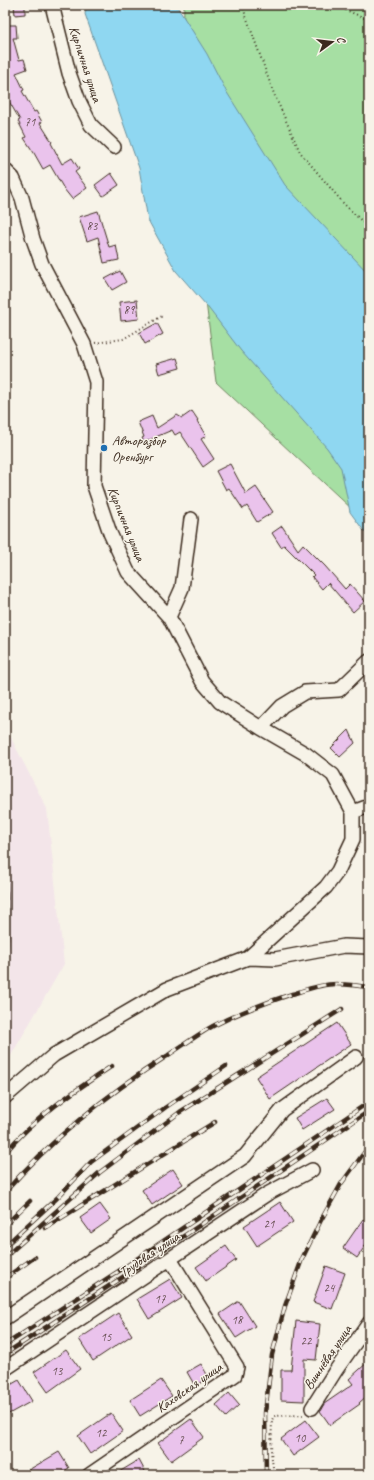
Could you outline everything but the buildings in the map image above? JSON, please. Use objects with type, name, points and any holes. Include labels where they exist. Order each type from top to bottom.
[{"type":"street","name":"Кирпичная улица","points":[[52,5],[69,73],[79,101],[91,125],[114,146]]},
{"type":"street","name":"Кирпичная улица","points":[[5,170],[13,178],[22,198],[33,239],[42,264],[84,344],[96,382],[94,486],[110,532],[128,572],[169,617],[202,681],[220,702],[306,754],[333,775],[353,812],[353,839],[338,871],[326,888],[248,958]]},
{"type":"street","points":[[169,617],[182,588],[191,519]]},
{"type":"street","points":[[261,728],[282,706],[305,692],[339,690],[369,661]]},
{"type":"street","points":[[353,812],[369,806]]},
{"type":"street","points":[[5,1097],[54,1055],[167,989],[248,958],[275,959],[344,946],[369,946]]},
{"type":"street","points":[[5,1318],[245,1156],[282,1110],[356,1057]]},
{"type":"street","name":"Трудовая улица","points":[[5,1369],[267,1194],[312,1170]]},
{"type":"street","name":"Каховская улица","points":[[89,1475],[235,1375],[237,1367],[170,1259]]},
{"type":"street","name":"Вишнёвая улица","points":[[312,1408],[336,1370],[368,1328]]},
{"type":"path","points":[[242,5],[274,94],[300,152],[344,204],[369,228]]},
{"type":"path","points":[[334,5],[369,20]]},
{"type":"path","points":[[84,344],[104,343],[123,339],[162,316]]},
{"type":"path","points":[[274,1475],[271,1452],[272,1420],[274,1416],[305,1414],[312,1408]]},
{"type":"shaded area","points":[[5,726],[47,809],[64,964],[5,1066]]},
{"type":"green space","points":[[184,5],[369,5],[369,525],[216,382],[182,109]]},
{"type":"water","points":[[87,5],[176,5],[207,54],[226,91],[285,185],[369,274],[369,531],[364,531],[350,512],[341,468],[327,448],[241,351],[206,305],[176,271],[148,220],[139,168],[85,14]]},
{"type":"railway","points":[[5,846],[7,938]]},
{"type":"railway","points":[[5,959],[6,933]]},
{"type":"railway","points":[[5,1192],[23,1172],[81,1118],[123,1086],[213,1026],[282,997],[313,988],[336,984],[369,987]]},
{"type":"railway","points":[[5,1257],[99,1173],[180,1112],[342,1009]]},
{"type":"railway","points":[[5,1153],[16,1140],[55,1106],[112,1066]]},
{"type":"railway","points":[[5,1246],[57,1198],[91,1162],[166,1107],[226,1066]]},
{"type":"railway","points":[[5,1345],[125,1267],[369,1102]]},
{"type":"railway","points":[[5,1354],[129,1273],[369,1111]]},
{"type":"railway","points":[[45,1228],[215,1122]]},
{"type":"railway","points":[[266,1475],[265,1413],[272,1355],[285,1306],[302,1259],[320,1222],[341,1184],[369,1146]]},
{"type":"railway","points":[[5,1225],[30,1201]]},
{"type":"railway","points":[[5,1278],[35,1257]]},
{"type":"place","name":"Авторазбор Оренбург","points":[[104,448]]}]
